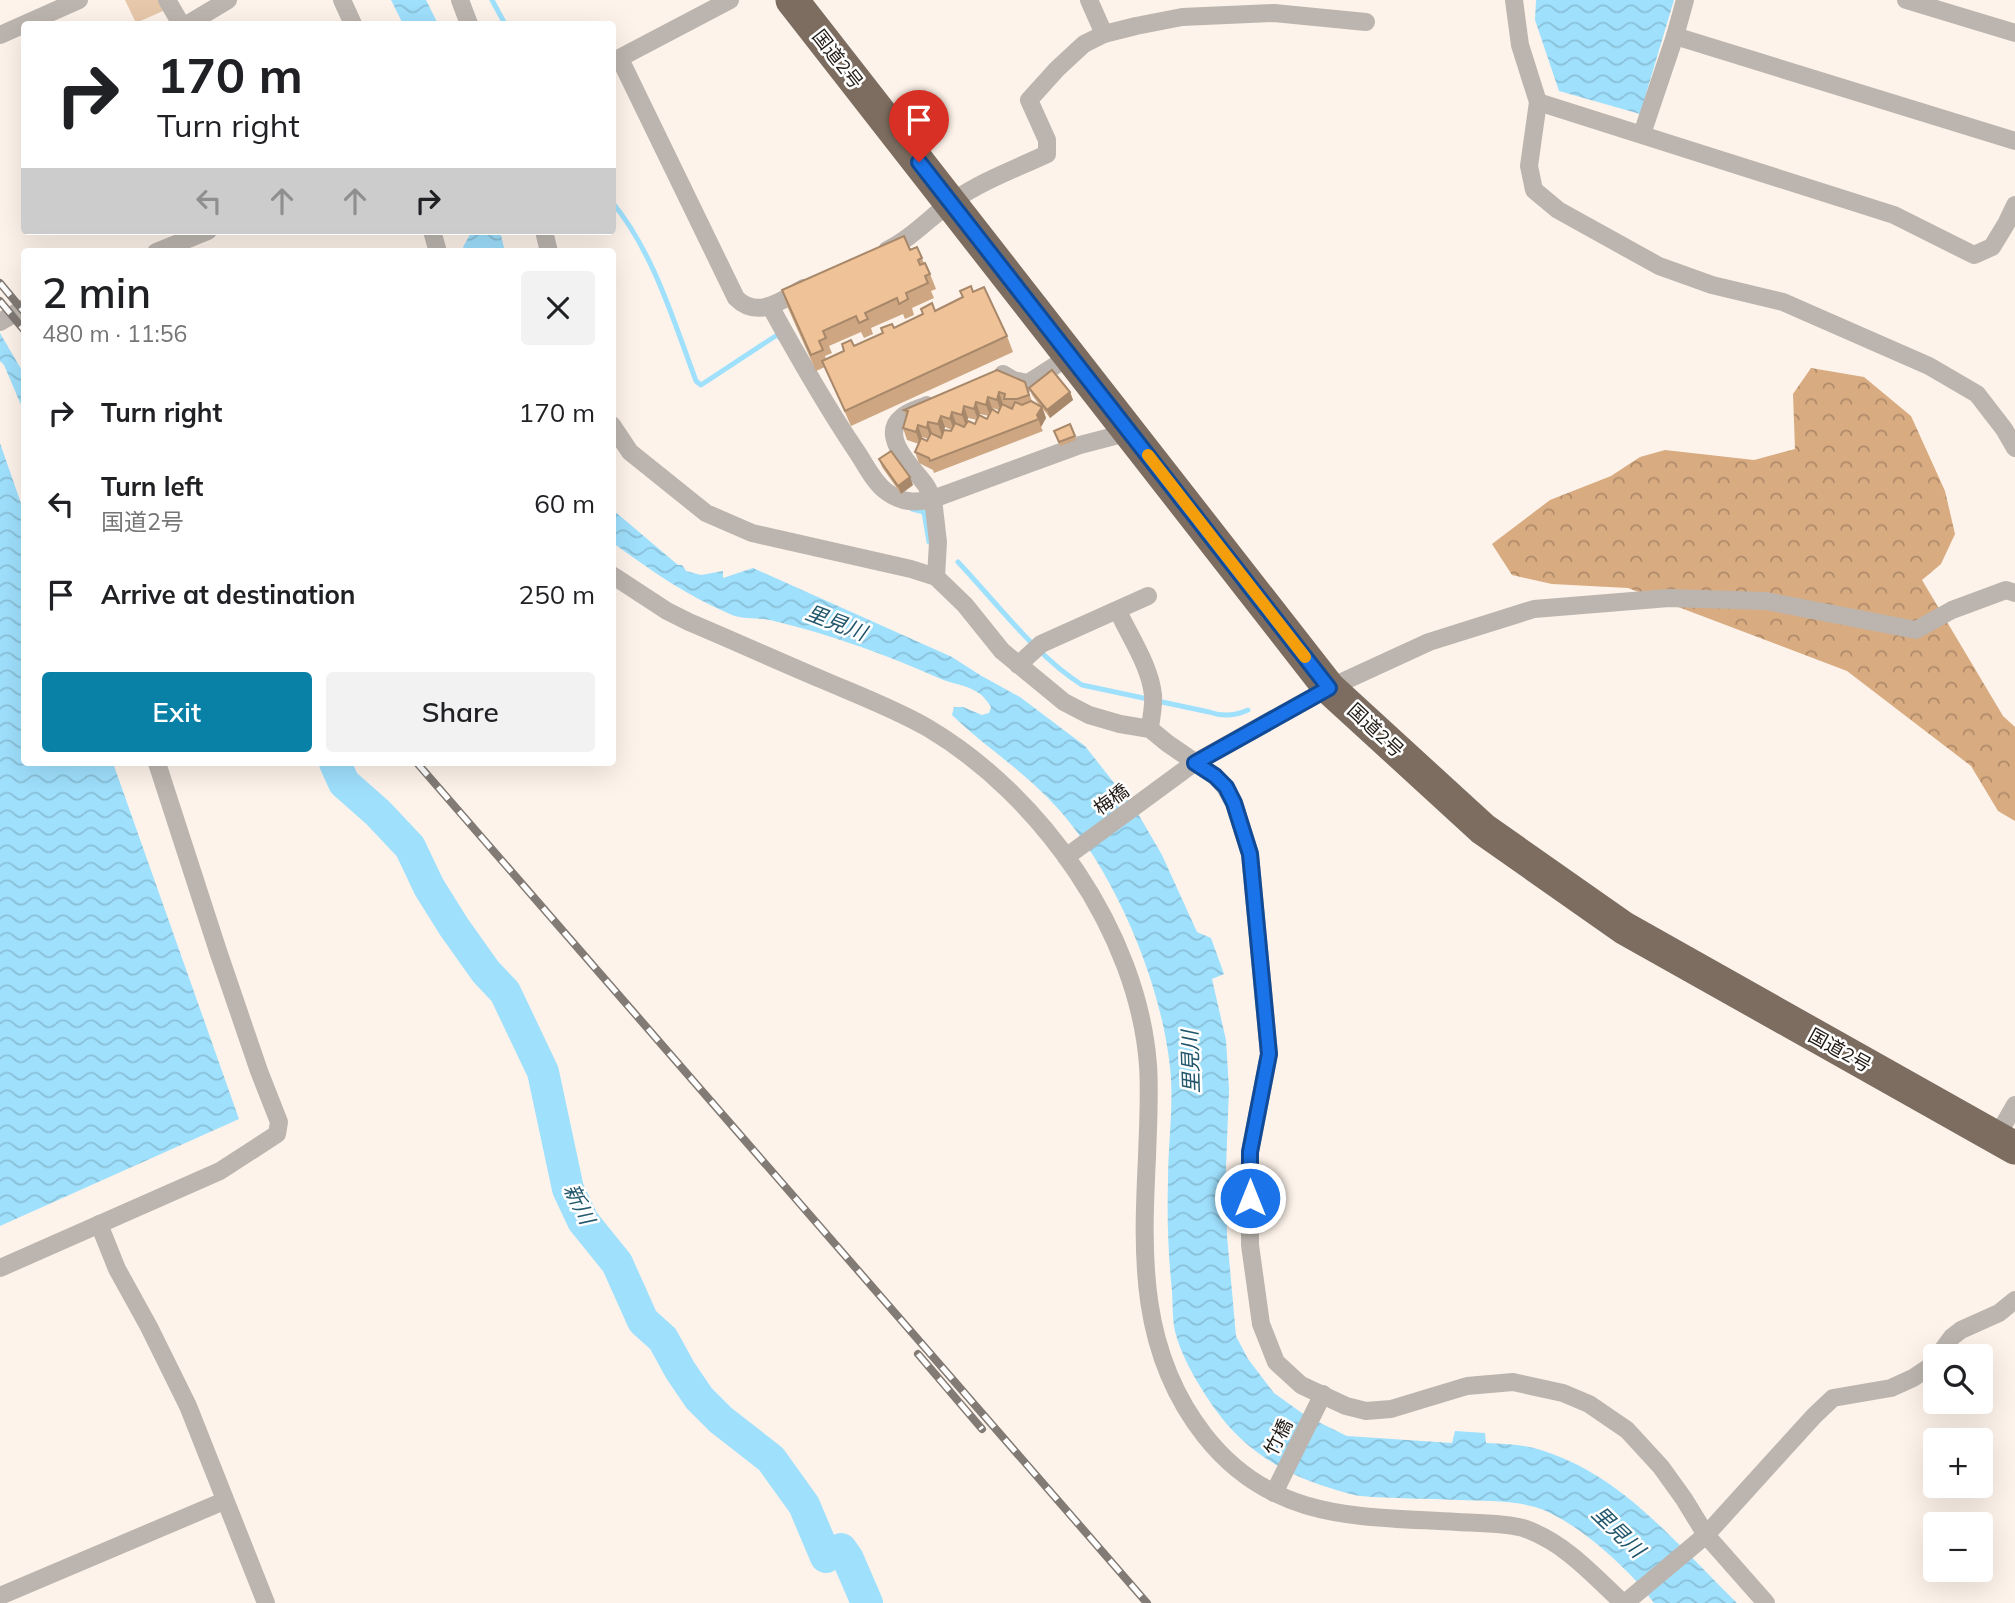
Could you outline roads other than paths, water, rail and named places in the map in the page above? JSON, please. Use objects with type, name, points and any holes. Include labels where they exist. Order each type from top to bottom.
[{"type":"highway","name":"国道2号","points":[[792,0],[1329,688],[1483,829],[1624,928],[2005,1143]]},
{"type":"street","points":[[32,21],[79,0]]},
{"type":"street","points":[[167,0],[178,21]]},
{"type":"street","points":[[193,21],[228,0]]},
{"type":"street","points":[[342,0],[351,21]]},
{"type":"street","points":[[460,0],[468,21]]},
{"type":"street","points":[[730,0],[616,60],[736,299],[744,306],[755,309],[770,306],[814,284]]},
{"type":"street","points":[[1089,0],[1104,34]]},
{"type":"street","points":[[1514,0],[1520,45],[1538,102],[1529,166],[1534,190],[1558,210],[1659,265],[1712,285],[1783,302],[1928,366],[1977,394],[2015,448]]},
{"type":"street","points":[[1642,134],[1685,0]]},
{"type":"street","points":[[1906,0],[2015,33]]},
{"type":"street","points":[[870,257],[903,242],[950,203],[987,180],[1047,154],[1046,139],[1029,100],[1084,44],[1104,34],[1195,17],[1274,13],[1366,22]]},
{"type":"street","points":[[0,35],[21,26]]},
{"type":"street","points":[[1675,36],[2015,141]]},
{"type":"street","points":[[1538,102],[1894,215],[1973,255],[1992,247],[2011,225],[2015,205]]},
{"type":"street","points":[[166,248],[198,235]]},
{"type":"street","points":[[770,306],[832,414],[876,480],[887,492],[903,500],[917,503],[933,499],[1080,445],[1130,432]]},
{"type":"street","points":[[1,322],[21,309]]},
{"type":"street","points":[[988,377],[1000,372],[1013,380],[1028,383],[1070,356]]},
{"type":"street","points":[[936,577],[938,541],[933,499],[927,486],[902,455],[895,441],[895,427],[901,417],[938,400]]},
{"type":"street","points":[[616,431],[630,452],[706,513],[752,533],[936,577],[965,605],[1002,651],[1064,702],[1089,715],[1150,729],[1187,768],[1215,776],[1226,787],[1234,803],[1250,854],[1269,1054],[1250,1152],[1250,1245],[1261,1324],[1276,1362],[1320,1400],[1366,1411],[1391,1409],[1467,1386],[1513,1382],[1563,1393],[1589,1404],[1628,1430],[1661,1467],[1684,1499],[1702,1538],[1766,1603]]},
{"type":"street","points":[[616,578],[689,622],[928,728],[965,754],[1018,799],[1068,855],[1119,949],[1141,1022],[1148,1062],[1149,1104],[1145,1193],[1146,1293],[1160,1355],[1187,1411],[1206,1438],[1252,1481],[1324,1511],[1352,1516],[1523,1528],[1567,1550],[1624,1603],[1702,1538],[1833,1398],[1891,1388],[1923,1371]]},
{"type":"street","name":"梅橋","points":[[1068,855],[1187,768],[1329,688],[1429,642],[1534,609],[1669,598],[1766,600],[1916,630],[1952,610],[2006,590],[2015,593]]},
{"type":"street","points":[[1018,665],[1037,647],[1149,596]]},
{"type":"street","points":[[1118,611],[1149,675],[1153,700],[1150,729]]},
{"type":"street","points":[[0,1268],[220,1171],[277,1135],[279,1122],[222,963],[158,766]]},
{"type":"street","points":[[2005,1143],[2015,1105]]},
{"type":"street","points":[[99,1224],[117,1269],[188,1406],[267,1603]]},
{"type":"street","points":[[1947,1344],[1961,1331],[1998,1313],[2015,1300]]},
{"type":"street","name":"竹橋","points":[[1276,1490],[1320,1400]]},
{"type":"street","points":[[0,1596],[224,1501]]},
{"type":"water","points":[[391,0],[426,0],[436,21],[402,21]]},
{"type":"water","points":[[1536,0],[1674,0],[1640,114],[1559,91],[1535,20]]},
{"type":"water","points":[[470,235],[501,235],[504,248],[463,248]]},
{"type":"water","points":[[0,333],[21,369],[21,405],[4,365],[0,361]]},
{"type":"water","points":[[0,443],[21,503],[21,766],[114,766],[239,1119],[0,1226]]},
{"type":"water","name":"里見川","points":[[616,513],[686,571],[701,575],[723,571],[723,578],[753,568],[952,657],[1020,697],[1085,746],[1137,812],[1162,855],[1197,932],[1211,938],[1224,974],[1212,979],[1226,1040],[1229,1089],[1227,1236],[1236,1336],[1248,1359],[1274,1393],[1306,1416],[1347,1436],[1452,1443],[1455,1431],[1485,1433],[1486,1443],[1534,1448],[1565,1459],[1594,1474],[1645,1512],[1737,1603],[1654,1603],[1631,1576],[1600,1547],[1566,1522],[1535,1507],[1496,1501],[1385,1498],[1349,1494],[1313,1482],[1281,1467],[1238,1436],[1198,1383],[1179,1345],[1175,1330],[1168,1222],[1171,1104],[1169,1059],[1154,991],[1142,955],[1128,920],[1092,854],[1049,799],[952,715],[954,707],[963,707],[982,715],[989,713],[991,707],[979,693],[838,639],[769,620],[737,617],[700,600],[616,545]]},
{"type":"waterway","points":[[492,0],[503,21]]},
{"type":"waterway","points":[[616,207],[651,265],[696,381],[701,385],[777,335],[780,338]]},
{"type":"waterway","points":[[912,509],[924,512],[929,542]]},
{"type":"waterway","points":[[958,562],[1048,659],[1082,685],[1219,715],[1234,715],[1248,710]]},
{"type":"waterway","name":"新川","points":[[336,766],[344,783],[378,813],[410,847],[429,887],[454,927],[486,972],[505,992],[543,1072],[568,1189],[583,1221],[617,1263],[643,1321],[663,1339],[699,1398],[721,1420],[771,1459],[804,1505],[826,1557],[841,1549],[867,1603]]},
{"type":"railway","points":[[0,283],[21,308]]},
{"type":"railway","points":[[0,301],[21,326]]},
{"type":"railway","points":[[420,766],[1147,1603]]},
{"type":"railway","points":[[918,1354],[982,1429]]}]
